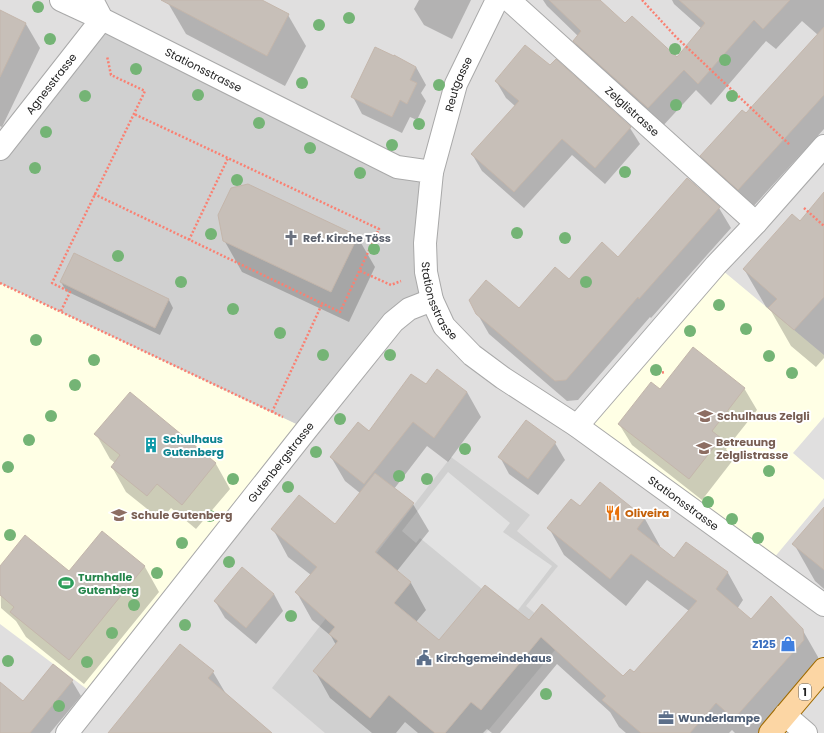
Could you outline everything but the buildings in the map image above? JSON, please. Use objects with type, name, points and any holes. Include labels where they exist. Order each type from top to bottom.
[{"type":"main road","name":"1","points":[[770,733],[824,669]]},
{"type":"street","name":"Stationsstrasse","points":[[61,0],[102,19],[397,167],[432,172],[425,243],[426,272],[432,300],[444,326],[472,355],[503,378],[577,426],[824,605]]},
{"type":"street","points":[[92,0],[102,19]]},
{"type":"street","name":"Reutgasse","points":[[432,172],[456,84],[496,0]]},
{"type":"street","name":"Zelglistrasse","points":[[509,0],[756,223]]},
{"type":"street","name":"Agnesstrasse","points":[[0,149],[8,124],[102,19]]},
{"type":"street","points":[[577,426],[716,265],[756,223],[824,146]]},
{"type":"street","name":"Gutenbergstrasse","points":[[67,733],[393,322],[409,310],[432,300]]},
{"type":"street","points":[[785,716],[806,733]]},
{"type":"path","points":[[642,0],[676,37],[809,163]]},
{"type":"path","points":[[61,311],[70,292],[52,283],[145,91],[111,74],[107,58]]},
{"type":"path","points":[[94,194],[340,312],[379,229],[134,114]]},
{"type":"path","points":[[189,240],[228,158]]},
{"type":"path","points":[[360,271],[391,285],[403,280]]},
{"type":"path","points":[[0,282],[307,429]]},
{"type":"path","points":[[272,412],[322,304]]},
{"type":"shaded area","points":[[0,0],[824,0],[824,733],[0,733]]},
{"type":"shaded area","points":[[102,19],[432,172],[432,300],[409,309],[307,429],[0,283],[0,149]]},
{"type":"shaded area","name":"Schulhaus Zelgli","points":[[716,265],[824,355],[824,417],[793,453],[824,480],[824,498],[768,565],[577,426]]},
{"type":"shaded area","name":"Schule Gutenberg","points":[[0,283],[307,429],[96,696],[0,624]]},
{"type":"shaded area","points":[[451,457],[530,515],[517,531],[558,566],[526,606],[565,638],[486,733],[325,733],[272,688]]},
{"type":"shaded area","points":[[448,472],[510,523],[503,532],[552,566],[518,610],[485,585],[482,589],[420,538],[416,543],[402,531]]},
{"type":"place","name":"Ref. Kirche Töss","points":[[291,238]]},
{"type":"place","name":"Schulhaus Zelgli","points":[[705,416]]},
{"type":"place","name":"Schulhaus Gutenberg","points":[[151,445]]},
{"type":"place","name":"Betreuung Zelglistrasse","points":[[704,448]]},
{"type":"place","name":"Oliveira","points":[[613,513]]},
{"type":"place","name":"Schule Gutenberg","points":[[119,515]]},
{"type":"place","name":"Turnhalle Gutenberg","points":[[66,583]]},
{"type":"place","name":"Z125","points":[[788,644]]},
{"type":"place","name":"Kirchgemeindehaus","points":[[424,658]]},
{"type":"place","name":"Wunderlampe","points":[[666,718]]}]
